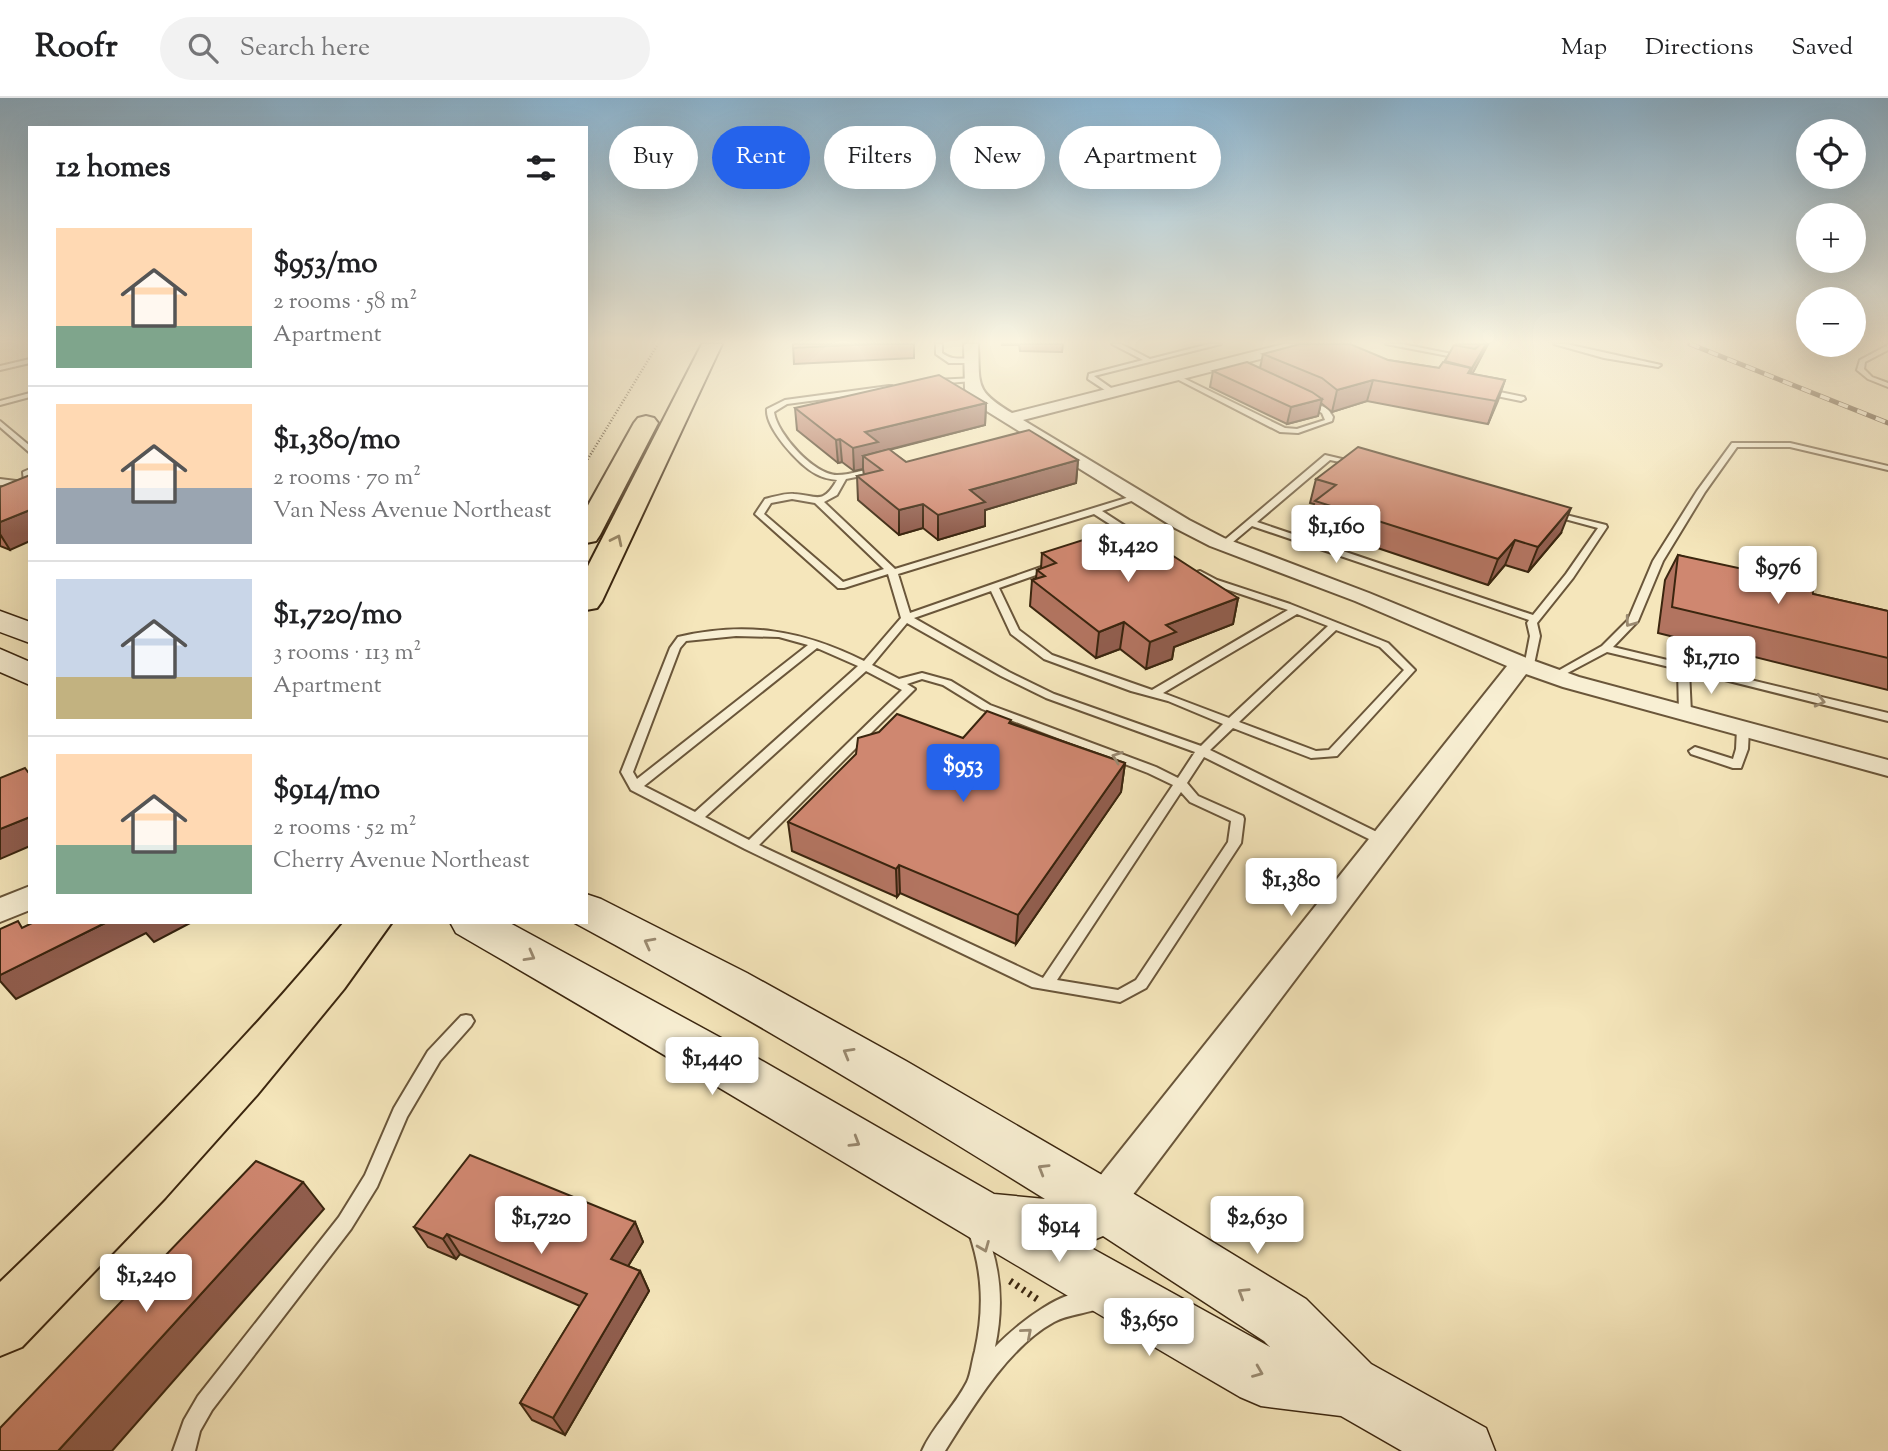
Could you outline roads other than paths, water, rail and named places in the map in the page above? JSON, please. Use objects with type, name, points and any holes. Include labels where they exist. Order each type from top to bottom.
[{"type":"highway","points":[[588,531],[655,407]]},
{"type":"highway","points":[[588,597],[681,407]]},
{"type":"highway","points":[[588,521],[607,496]]},
{"type":"highway","points":[[0,1325],[119,1207],[227,1092],[368,924]]},
{"type":"main road","points":[[0,620],[28,633]]},
{"type":"main road","points":[[0,659],[28,674]]},
{"type":"main road","points":[[588,910],[844,1051],[1102,1204],[1286,1320],[1349,1385],[1463,1451]]},
{"type":"main road","points":[[475,924],[728,1066],[964,1206],[1261,1376],[1349,1385]]},
{"type":"main road","points":[[964,1206],[1066,1226],[1086,1218],[1102,1204]]},
{"type":"street","points":[[994,407],[1027,434],[1182,524],[1224,545],[1374,601],[1554,676],[1888,768]]},
{"type":"street","points":[[1010,418],[1052,407]]},
{"type":"street","points":[[1102,1204],[1384,841],[1525,665]]},
{"type":"street","points":[[0,911],[28,898]]},
{"type":"lane","points":[[776,407],[770,411],[771,423],[811,471],[842,479],[893,466]]},
{"type":"lane","points":[[1237,407],[1283,430],[1298,431],[1328,421],[1329,417],[1325,411],[1318,407]]},
{"type":"lane","points":[[0,423],[28,448]]},
{"type":"lane","points":[[1554,676],[1606,648],[1633,621],[1658,561],[1701,491],[1735,445],[1790,445],[1888,468]]},
{"type":"lane","points":[[1224,545],[1328,457],[1366,466]]},
{"type":"lane","points":[[818,501],[834,492],[842,479]]},
{"type":"lane","points":[[0,482],[28,485]]},
{"type":"lane","points":[[10,492],[28,485]]},
{"type":"lane","points":[[1139,497],[892,571],[841,586],[759,514],[768,500],[792,496],[818,501],[892,571],[906,618],[1050,696],[1202,751],[1384,841]]},
{"type":"lane","points":[[1095,510],[1147,544]]},
{"type":"lane","points":[[1525,665],[1535,636],[1532,623],[1570,576],[1603,527],[1539,510]]},
{"type":"lane","points":[[1251,523],[1535,619]]},
{"type":"lane","points":[[1123,542],[1136,537]]},
{"type":"lane","points":[[1658,561],[1671,564]]},
{"type":"lane","points":[[696,818],[865,666],[906,618],[1058,564]]},
{"type":"lane","points":[[993,586],[1015,632],[1048,657],[1315,755],[1333,753],[1410,670],[1384,645],[1296,610],[1214,582],[1192,569]]},
{"type":"lane","points":[[1154,694],[1296,610]]},
{"type":"lane","points":[[1045,985],[1202,751],[1334,626]]},
{"type":"lane","points":[[750,846],[909,689],[865,666],[788,635],[697,635],[682,639],[675,648],[627,772],[635,787],[750,846],[1037,984],[1120,996],[1141,984],[1234,843],[1238,819],[1194,799],[1180,784],[1152,770],[986,707],[947,683],[922,676],[898,683]]},
{"type":"lane","points":[[635,787],[815,644]]},
{"type":"lane","points":[[1606,648],[1888,717]]},
{"type":"lane","points":[[1683,667],[1685,713]]},
{"type":"lane","points":[[1696,751],[1737,765],[1742,749],[1743,729]]},
{"type":"lane","points":[[184,1451],[191,1427],[205,1403],[345,1223],[371,1181],[400,1113],[434,1056],[466,1021]]},
{"type":"lane","points":[[964,1206],[988,1255],[993,1279],[991,1328],[978,1381]]},
{"type":"lane","points":[[933,1451],[978,1381],[1025,1333],[1054,1311],[1088,1301],[1130,1302]]},
{"type":"railway","points":[[1848,407],[1888,423]]}]
